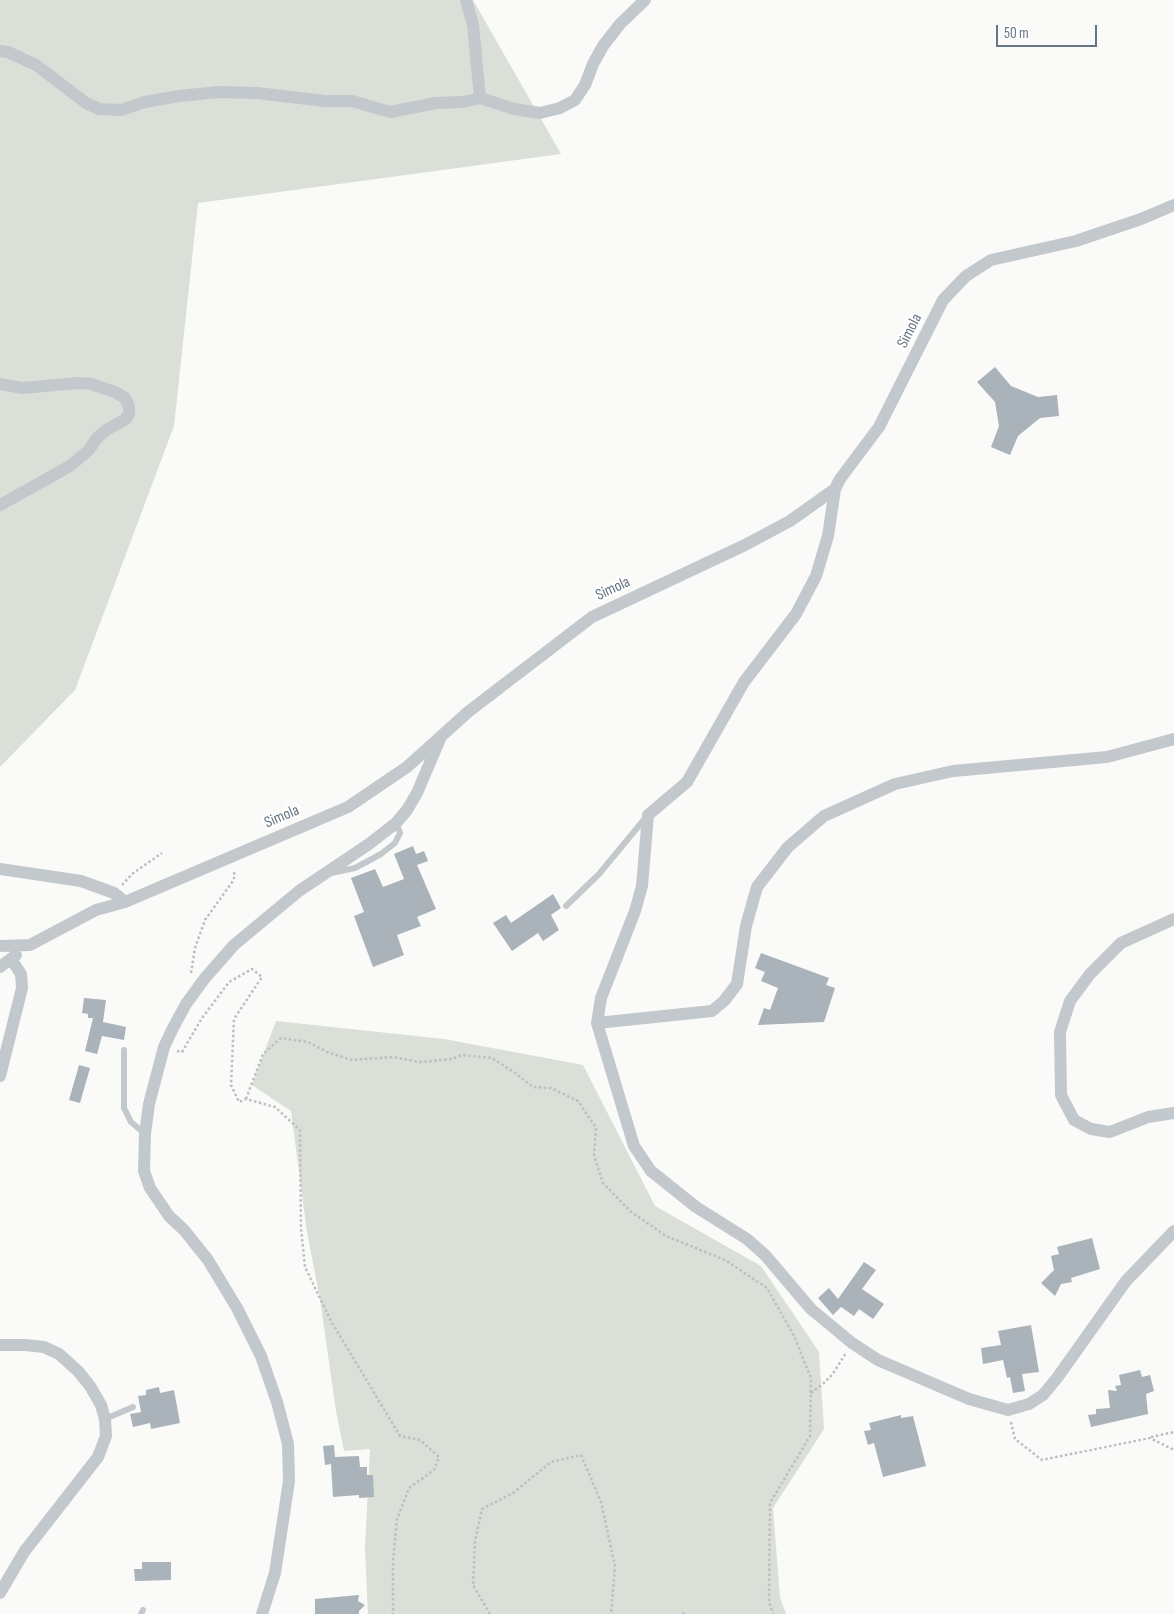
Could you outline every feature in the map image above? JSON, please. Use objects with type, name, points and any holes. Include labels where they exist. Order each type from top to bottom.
[{"type":"street","points":[[466,0],[473,25],[480,98]]},
{"type":"street","points":[[0,51],[8,52],[36,65],[86,103],[99,109],[121,110],[145,102],[219,92],[257,93],[325,101],[352,101],[390,112],[436,103],[463,102],[480,98],[514,110],[540,113],[560,108],[575,100],[585,85],[593,64],[603,46],[620,24],[645,0]]},
{"type":"street","name":"Simola","points":[[0,946],[30,945],[96,910],[125,902],[348,807],[407,767],[475,707],[592,617],[744,545],[790,521],[835,489],[840,478],[879,427],[943,300],[966,276],[991,260],[1076,241],[1141,219],[1174,205]]},
{"type":"street","points":[[0,384],[22,388],[78,383],[90,384],[115,392],[125,398],[129,406],[129,413],[126,419],[106,430],[96,439],[89,450],[70,466],[0,505]]},
{"type":"street","points":[[835,489],[828,536],[816,576],[796,614],[744,682],[687,782],[648,815],[642,886],[635,911],[601,998],[597,1023],[634,1146],[651,1171],[696,1207],[747,1239],[765,1255],[811,1309],[852,1343],[878,1360],[969,1399],[1008,1410],[1029,1404],[1043,1395],[1126,1281],[1174,1231]]},
{"type":"street","points":[[262,1614],[275,1573],[289,1481],[288,1444],[277,1402],[261,1356],[237,1308],[208,1260],[184,1230],[169,1216],[150,1188],[144,1171],[145,1134],[149,1104],[164,1047],[186,1004],[205,978],[234,945],[299,891],[369,844],[396,823],[407,810],[417,793],[442,736]]},
{"type":"street","points":[[597,1023],[712,1011],[724,1001],[737,984],[746,926],[758,887],[788,847],[824,816],[894,784],[953,772],[1108,757],[1174,740]]},
{"type":"street","points":[[0,869],[81,880],[114,893],[125,902]]},
{"type":"street","points":[[1174,919],[1121,943],[1090,974],[1070,1001],[1060,1032],[1061,1095],[1074,1120],[1091,1129],[1110,1132],[1148,1117],[1174,1113]]},
{"type":"street","points":[[0,967],[30,945]]},
{"type":"street","points":[[0,1076],[22,988],[21,974],[11,959]]},
{"type":"street","points":[[0,1345],[44,1347],[59,1354],[78,1371],[90,1386],[101,1405],[105,1419],[106,1436],[98,1457],[24,1552],[0,1593]]},
{"type":"lane","points":[[566,906],[599,874],[648,815]]},
{"type":"lane","points":[[124,1050],[124,1108],[131,1122],[145,1134]]},
{"type":"lane","points":[[105,1419],[133,1407]]},
{"type":"path","points":[[114,893],[132,874],[162,853]]},
{"type":"path","points":[[191,976],[196,948],[205,920],[235,876],[233,871],[228,868]]},
{"type":"path","points":[[164,1047],[182,1052],[202,1018],[230,982],[252,968],[262,977],[234,1019],[231,1085],[239,1102],[246,1099],[275,1108],[300,1130],[301,1228],[305,1267],[331,1321],[400,1436],[420,1440],[439,1457],[434,1470],[409,1488],[397,1519],[393,1561],[393,1614]]},
{"type":"path","points":[[246,1099],[264,1054],[281,1038],[308,1042],[327,1052],[352,1060],[393,1056],[420,1062],[452,1059],[462,1055],[492,1058],[533,1087],[550,1088],[578,1101],[596,1128],[594,1156],[603,1183],[630,1211],[666,1236],[725,1260],[767,1288],[794,1336],[811,1378],[810,1436],[770,1503],[769,1602],[773,1614]]},
{"type":"path","points":[[810,1393],[832,1375],[852,1343]]},
{"type":"path","points":[[1008,1410],[1016,1439],[1042,1460],[1174,1432]]},
{"type":"path","points":[[1150,1438],[1174,1450]]},
{"type":"path","points":[[490,1614],[473,1585],[474,1540],[482,1510],[513,1493],[551,1462],[581,1455],[601,1502],[615,1566],[611,1614]]},
{"type":"shaded area","points":[[0,0],[473,0],[561,154],[198,203],[174,426],[75,690],[0,767]]},
{"type":"shaded area","points":[[276,1021],[444,1039],[583,1065],[655,1206],[761,1266],[819,1352],[824,1429],[773,1508],[780,1597],[786,1614],[368,1614],[365,1549],[370,1449],[344,1451],[336,1411],[320,1299],[307,1232],[291,1111],[252,1085]]},
{"type":"building","points":[[995,367],[1011,386],[1038,397],[1057,395],[1059,416],[1040,418],[1018,436],[1010,455],[991,447],[999,426],[995,402],[977,382]]},
{"type":"building","points":[[413,846],[416,854],[424,851],[428,861],[417,865],[436,909],[417,917],[421,926],[397,935],[404,955],[373,967],[354,916],[364,912],[351,878],[375,869],[383,887],[404,879],[394,854]]},
{"type":"building","points":[[553,894],[561,908],[551,915],[559,930],[543,941],[538,933],[512,951],[493,923],[506,915],[511,923]]},
{"type":"building","points":[[761,953],[829,978],[826,985],[835,988],[824,1022],[758,1025],[764,1008],[770,1010],[778,988],[761,981],[765,972],[755,968]]},
{"type":"building","points":[[84,998],[106,1000],[103,1022],[126,1027],[124,1040],[102,1036],[97,1054],[85,1051],[93,1018],[88,1018],[88,1014],[82,1013]]},
{"type":"building","points":[[79,1065],[90,1068],[80,1103],[69,1100]]},
{"type":"building","points":[[1092,1238],[1100,1269],[1071,1278],[1072,1282],[1061,1284],[1055,1296],[1041,1283],[1054,1270],[1051,1256],[1059,1254],[1057,1247]]},
{"type":"building","points":[[864,1262],[876,1270],[862,1289],[884,1304],[873,1319],[859,1309],[854,1316],[841,1307],[833,1315],[818,1298],[829,1288],[838,1299]]},
{"type":"building","points":[[1031,1325],[1039,1372],[1022,1374],[1025,1391],[1013,1393],[1010,1377],[1007,1378],[1003,1360],[983,1364],[981,1348],[1001,1345],[998,1331]]},
{"type":"building","points":[[1140,1370],[1142,1377],[1150,1375],[1154,1391],[1146,1394],[1148,1414],[1091,1427],[1088,1415],[1096,1414],[1096,1409],[1110,1408],[1108,1390],[1117,1391],[1115,1386],[1121,1385],[1119,1375]]},
{"type":"building","points":[[159,1387],[160,1393],[174,1390],[180,1423],[151,1429],[150,1423],[133,1427],[130,1414],[141,1412],[138,1396],[146,1395],[146,1390]]},
{"type":"building","points":[[901,1415],[901,1418],[913,1416],[926,1466],[883,1477],[874,1443],[868,1445],[864,1431],[871,1430],[869,1423]]},
{"type":"building","points":[[334,1445],[335,1457],[359,1456],[360,1467],[367,1467],[367,1475],[373,1475],[374,1497],[359,1498],[359,1495],[333,1497],[331,1464],[325,1465],[323,1446]]},
{"type":"building","points":[[142,1562],[171,1562],[171,1580],[135,1581],[134,1569],[142,1569]]},
{"type":"building","points":[[359,1595],[358,1601],[365,1605],[359,1611],[359,1614],[315,1614],[315,1599]]}]
